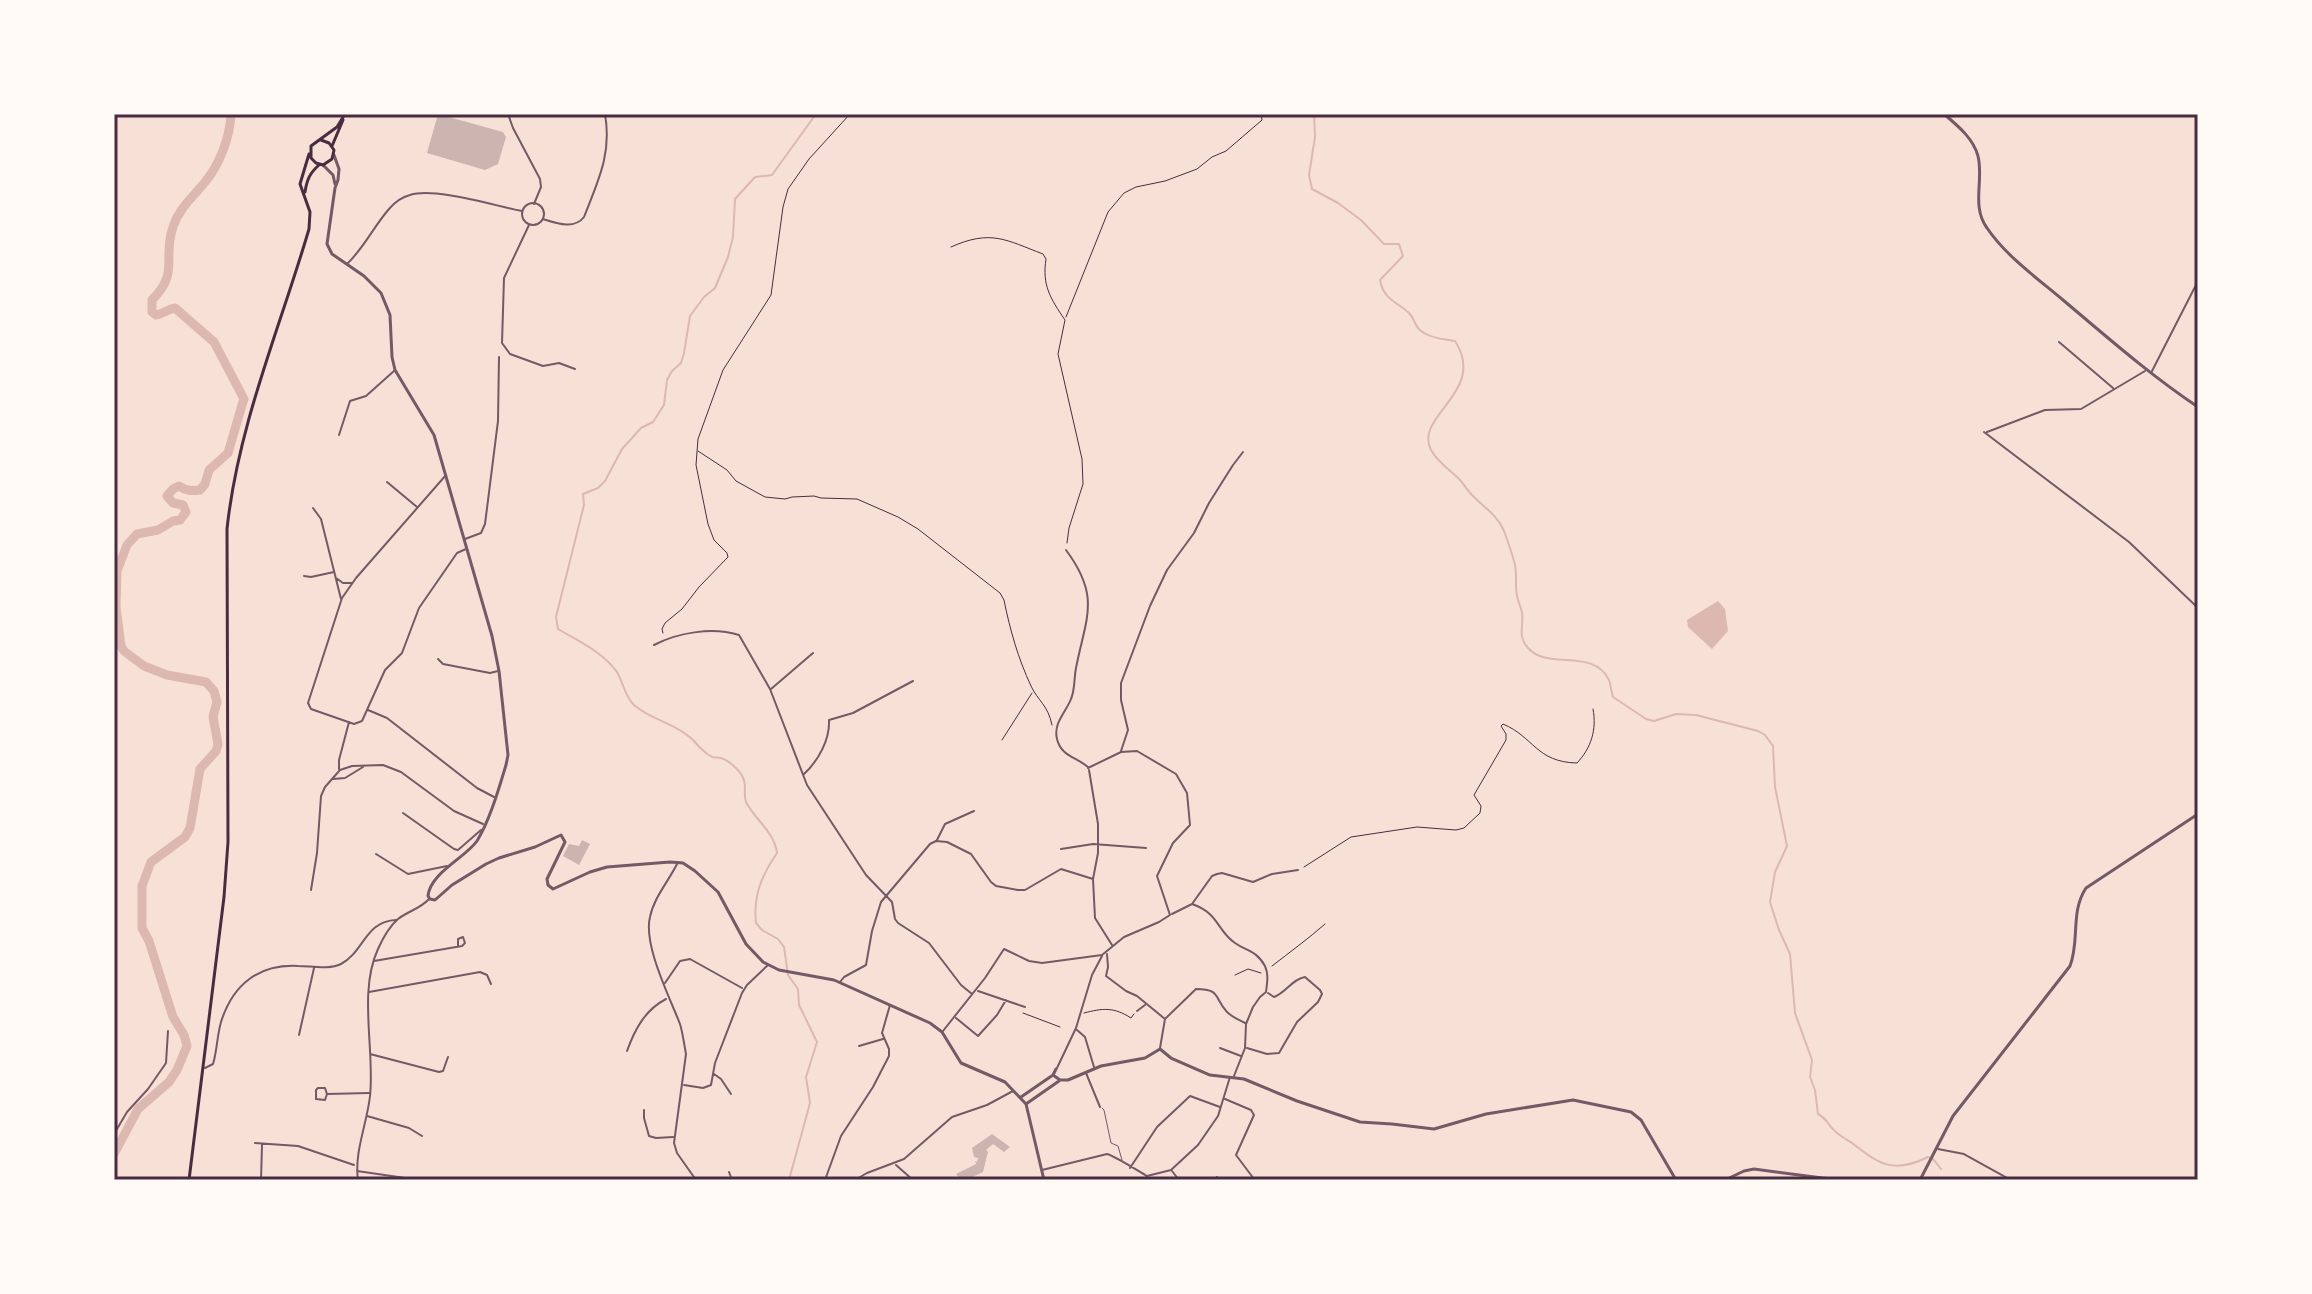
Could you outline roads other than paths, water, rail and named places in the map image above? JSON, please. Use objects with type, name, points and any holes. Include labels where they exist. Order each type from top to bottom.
[{"type":"main road","points":[[189,1180],[228,842],[227,529],[231,491],[253,404],[309,229],[310,212],[300,184],[309,154],[314,143],[337,127],[346,114]]},
{"type":"main road","points":[[305,195],[311,172],[330,162],[334,155],[332,146],[346,114]]},
{"type":"main road","points":[[321,140],[332,146]]},
{"type":"main road","points":[[309,154],[313,161],[321,165]]},
{"type":"street","points":[[508,114],[540,179],[541,187],[534,204]]},
{"type":"street","points":[[543,219],[572,225],[581,222],[584,217],[606,158],[608,134],[605,114]]},
{"type":"street","points":[[1944,114],[1975,147],[1980,167],[1979,207],[1987,229],[2042,282],[2146,370],[2198,407]]},
{"type":"street","points":[[334,155],[339,169],[327,244],[332,254],[371,282],[385,301],[390,315],[395,368],[431,429],[447,474],[499,671],[508,755],[506,765],[482,830],[471,847],[428,890],[430,899]]},
{"type":"street","points":[[321,165],[333,175],[335,188]]},
{"type":"street","points":[[347,265],[389,209],[399,199],[412,194],[446,196],[522,211]]},
{"type":"street","points":[[529,225],[523,219],[522,211],[526,206],[534,204],[542,208],[543,219]]},
{"type":"street","points":[[529,225],[543,219]]},
{"type":"street","points":[[529,225],[504,278],[502,343],[510,354],[543,366],[559,363],[575,369]]},
{"type":"street","points":[[2151,373],[2198,281]]},
{"type":"street","points":[[2059,342],[2115,390]]},
{"type":"street","points":[[464,539],[477,536],[485,524],[498,421],[499,357]]},
{"type":"street","points":[[387,366],[395,368]]},
{"type":"street","points":[[339,435],[350,401],[366,396],[395,368]]},
{"type":"street","points":[[2146,370],[2081,409],[2045,410],[1998,430],[1984,432],[2129,542],[2198,608]]},
{"type":"street","points":[[1998,430],[1999,442]]},
{"type":"street","points":[[1121,752],[1128,730],[1121,700],[1121,683],[1150,606],[1167,570],[1194,533],[1209,503],[1243,452]]},
{"type":"street","points":[[447,474],[352,583],[342,600],[308,703],[309,708],[360,723],[385,670],[402,653],[419,608],[457,553],[467,548]]},
{"type":"street","points":[[387,482],[417,507]]},
{"type":"street","points":[[436,486],[450,487]]},
{"type":"street","points":[[313,508],[321,519],[342,600]]},
{"type":"street","points":[[1066,550],[1085,580],[1088,622],[1075,670],[1072,698],[1058,723],[1056,735],[1066,755],[1088,768],[1096,806],[1099,845],[1093,879],[1095,918],[1113,946]]},
{"type":"street","points":[[304,576],[334,572]]},
{"type":"street","points":[[335,577],[343,583],[352,583]]},
{"type":"street","points":[[654,645],[690,633],[721,631],[739,635],[770,689],[803,775],[866,875],[892,902],[898,923],[929,943],[961,985],[973,995]]},
{"type":"street","points":[[770,689],[813,653]]},
{"type":"street","points":[[438,659],[443,664],[490,673],[499,671]]},
{"type":"street","points":[[803,775],[830,733],[829,720],[853,713],[913,681]]},
{"type":"street","points":[[367,709],[387,718],[477,788],[494,797]]},
{"type":"street","points":[[340,770],[341,750],[349,722]]},
{"type":"street","points":[[1088,768],[1121,752],[1137,751],[1174,771],[1187,793],[1190,825],[1173,843],[1157,876],[1170,915]]},
{"type":"street","points":[[311,890],[321,796],[340,770],[352,766],[383,765],[401,772],[454,811],[484,824]]},
{"type":"street","points":[[332,779],[345,778],[364,766]]},
{"type":"street","points":[[936,841],[945,824],[974,811]]},
{"type":"street","points":[[403,813],[458,850],[482,830]]},
{"type":"street","points":[[1920,1180],[1953,1116],[2070,966],[2075,954],[2077,907],[2086,888],[2198,814]]},
{"type":"street","points":[[203,1068],[213,1064],[221,1023],[230,1001],[239,987],[260,972],[276,966],[330,967],[342,964],[379,923],[398,919],[422,907],[486,864],[561,835],[565,842],[547,879],[553,889],[607,867],[678,862],[695,871],[718,892],[746,944],[768,965],[840,983],[930,1023],[942,1032],[961,1063],[997,1078],[1021,1097],[1026,1104],[1044,1180]]},
{"type":"street","points":[[840,983],[844,977],[866,965],[872,931],[884,895],[936,841],[947,842],[971,854],[996,886],[1025,890],[1061,869],[1093,879]]},
{"type":"street","points":[[1061,849],[1099,845],[1146,848]]},
{"type":"street","points":[[376,854],[408,874],[445,865],[448,867]]},
{"type":"street","points":[[678,862],[655,902],[648,929],[667,998],[684,1040],[686,1054],[675,1137],[677,1153],[696,1180]]},
{"type":"street","points":[[942,1032],[973,995],[1004,949],[1029,961],[1042,963],[1102,955],[1124,937],[1192,904],[1212,876],[1222,873],[1253,882],[1272,874],[1298,870]]},
{"type":"street","points":[[1041,1170],[1107,1154],[1146,1178],[1171,1170],[1214,1126],[1245,1048],[1246,1024],[1253,1007],[1266,992],[1267,970],[1248,948],[1235,944],[1211,914],[1192,904]]},
{"type":"street","points":[[358,1180],[356,1166],[370,1093],[369,992],[378,948],[398,919]]},
{"type":"street","points":[[374,961],[458,946]]},
{"type":"street","points":[[1107,952],[1106,976],[1165,1019]]},
{"type":"street","points":[[1021,1097],[1053,1075],[1076,1028],[1092,975],[1102,955]]},
{"type":"street","points":[[664,984],[680,961],[686,958],[693,959],[744,989]]},
{"type":"street","points":[[682,1085],[711,1085],[715,1063],[744,989],[768,965]]},
{"type":"street","points":[[299,1035],[314,967]]},
{"type":"street","points":[[369,992],[480,972],[487,975],[491,984]]},
{"type":"street","points":[[1245,1048],[1267,1054],[1279,1053],[1297,1022],[1322,994],[1305,977],[1300,977],[1278,996],[1266,992]]},
{"type":"street","points":[[1026,1104],[1060,1080],[1068,1080],[1095,1068],[1145,1058],[1160,1049],[1165,1019],[1196,989],[1212,990],[1229,1014],[1246,1024]]},
{"type":"street","points":[[976,990],[1025,1007]]},
{"type":"street","points":[[627,1051],[646,1013],[667,998]]},
{"type":"street","points":[[955,1017],[978,1036],[1006,1000]]},
{"type":"street","points":[[1137,1011],[1146,1004]]},
{"type":"street","points":[[825,1180],[841,1136],[889,1056],[882,1027],[890,1005]]},
{"type":"street","points":[[1076,1028],[1085,1037],[1095,1068]]},
{"type":"street","points":[[114,1134],[127,1112],[166,1063],[168,1031]]},
{"type":"street","points":[[859,1046],[884,1039]]},
{"type":"street","points":[[1220,1048],[1242,1056]]},
{"type":"street","points":[[1160,1049],[1171,1058],[1210,1075],[1232,1076],[1360,1122],[1434,1129],[1486,1114],[1559,1102],[1587,1102],[1631,1112],[1641,1120],[1676,1180]]},
{"type":"street","points":[[369,1054],[439,1072],[443,1071],[448,1057]]},
{"type":"street","points":[[1086,1072],[1100,1107]]},
{"type":"street","points":[[713,1073],[731,1094]]},
{"type":"street","points":[[1053,1075],[1060,1080]]},
{"type":"street","points":[[855,1180],[895,1164],[921,1147],[952,1117],[987,1105],[1014,1090]]},
{"type":"street","points":[[327,1094],[370,1093]]},
{"type":"street","points":[[1130,1168],[1157,1127],[1190,1096],[1221,1108]]},
{"type":"street","points":[[1224,1098],[1251,1110],[1254,1115],[1236,1155],[1254,1179]]},
{"type":"street","points":[[644,1110],[649,1136],[675,1137]]},
{"type":"street","points":[[366,1116],[409,1128],[422,1136]]},
{"type":"street","points":[[255,1143],[298,1146],[356,1166]]},
{"type":"street","points":[[261,1180],[262,1144]]},
{"type":"street","points":[[1937,1148],[1964,1154],[2011,1180]]},
{"type":"street","points":[[895,1164],[913,1180]]},
{"type":"street","points":[[1725,1180],[1754,1169],[1838,1180]]},
{"type":"street","points":[[1171,1170],[1179,1180]]},
{"type":"street","points":[[357,1171],[419,1180]]},
{"type":"street","points":[[729,1172],[732,1180]]},
{"type":"lane","points":[[1100,1107],[1104,1110],[1111,1143],[1118,1146],[1122,1162]]},
{"type":"waterway","points":[[114,1154],[138,1109],[169,1082],[187,1046],[173,1017],[142,928],[142,886],[151,862],[185,837],[190,828],[200,769],[216,751],[218,744],[213,717],[217,702],[214,691],[206,682],[167,675],[144,666],[121,646],[116,607],[117,571],[127,545],[137,534],[158,530],[180,520],[186,512],[183,505],[173,503],[167,496],[179,486],[187,490],[200,490],[205,484],[209,470],[228,453],[244,399],[214,342],[175,308],[156,315],[152,312],[152,300],[166,281],[170,238],[176,220],[220,159],[231,114]]},
{"type":"waterway","points":[[789,1180],[810,1103],[806,1077],[817,1042],[799,1005],[798,989],[788,975],[784,947],[756,923],[757,894],[777,853],[775,845],[746,802],[744,781],[737,769],[724,759],[709,755],[685,734],[634,705],[611,665],[558,629],[556,617],[584,505],[583,494],[598,488],[605,481],[622,449],[641,428],[653,422],[664,405],[667,380],[681,363],[684,353],[690,316],[715,288],[728,257],[733,237],[735,199],[755,177],[772,175],[816,114]]},
{"type":"waterway","points":[[1314,114],[1315,137],[1309,175],[1312,189],[1361,220],[1384,244],[1399,244],[1403,256],[1380,280],[1384,292],[1409,313],[1421,331],[1435,338],[1455,341],[1463,359],[1463,375],[1457,389],[1432,426],[1428,438],[1436,458],[1494,515],[1504,531],[1515,565],[1525,644],[1537,655],[1582,661],[1602,670],[1609,680],[1613,697],[1646,719],[1654,721],[1676,714],[1696,715],[1765,735],[1773,746],[1775,787],[1787,846],[1775,872],[1770,902],[1790,954],[1795,1013],[1812,1060],[1810,1077],[1818,1114],[1838,1134],[1879,1162],[1906,1165],[1928,1157],[1941,1169]]}]
